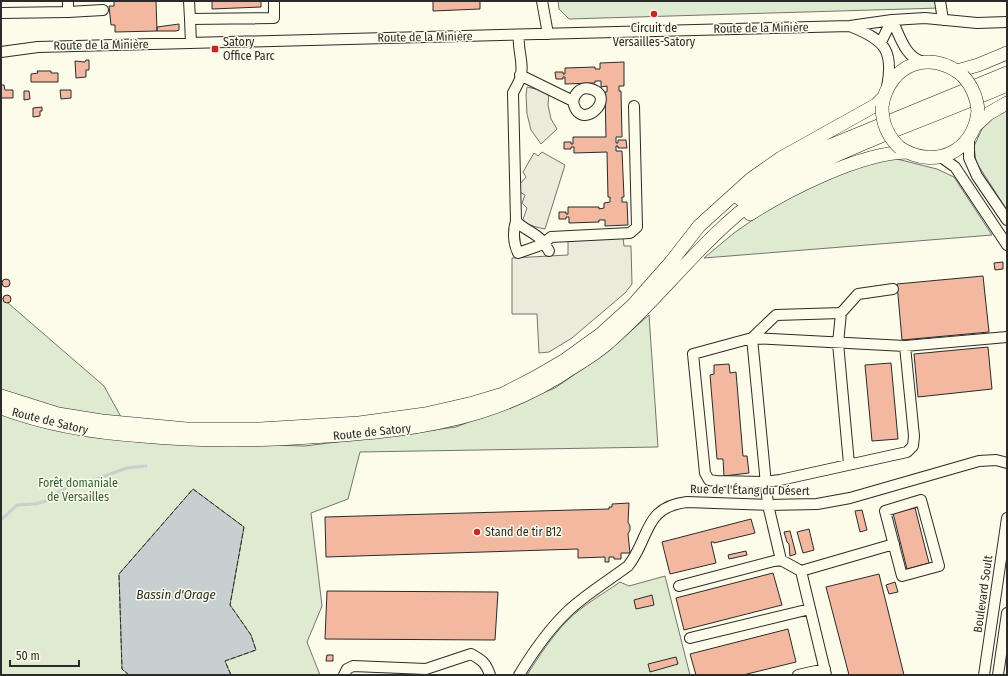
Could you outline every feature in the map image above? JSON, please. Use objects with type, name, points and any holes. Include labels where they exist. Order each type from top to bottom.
[{"type":"main road","points":[[960,73],[1007,53]]},
{"type":"main road","points":[[671,262],[698,226],[751,179],[781,158],[876,105],[884,97],[893,78],[909,66],[924,62],[941,63],[960,73],[972,88],[977,103],[978,111],[972,131]]},
{"type":"main road","points":[[671,262],[702,232],[746,194],[784,169],[827,147],[1007,73]]},
{"type":"main road","points":[[691,258],[738,214],[762,195],[797,174],[834,155],[1007,85]]},
{"type":"main road","points":[[884,97],[883,122],[889,136],[903,150],[924,158],[948,154],[960,147],[972,131],[988,114],[1007,103]]},
{"type":"main road","points":[[691,258],[740,220],[794,188],[835,170],[903,150]]},
{"type":"main road","name":"Route de Satory","points":[[1,408],[56,425],[101,433],[186,440],[263,440],[362,434],[427,426],[477,413],[507,402],[538,389],[570,370],[608,343],[667,286],[691,258]]},
{"type":"main road","name":"Route de Satory","points":[[1,396],[58,414],[102,421],[187,429],[260,429],[359,423],[425,414],[473,403],[503,394],[564,360],[601,334],[633,305],[671,262]]},
{"type":"street","points":[[68,1],[68,12]]},
{"type":"street","points":[[189,1],[192,43]]},
{"type":"street","points":[[190,19],[274,18],[274,1]]},
{"type":"street","points":[[542,1],[548,34]]},
{"type":"street","points":[[940,1],[943,20]]},
{"type":"street","points":[[1,13],[103,10]]},
{"type":"street","points":[[892,20],[925,18],[977,23],[1007,22]]},
{"type":"street","points":[[881,42],[892,20]]},
{"type":"street","points":[[892,20],[909,54],[916,60],[924,62]]},
{"type":"street","name":"Route de la Minière","points":[[1,52],[38,46],[850,26],[892,20]]},
{"type":"street","points":[[850,26],[868,33],[881,42],[886,51],[889,76],[884,97]]},
{"type":"street","points":[[519,35],[518,41],[521,66],[520,78],[512,93],[516,220],[514,231],[516,248],[518,253],[546,247]]},
{"type":"street","points":[[520,75],[573,102]]},
{"type":"street","points":[[546,247],[550,237],[630,233],[637,227],[634,106]]},
{"type":"street","points":[[972,131],[969,158],[977,176],[1007,220]]},
{"type":"street","points":[[941,156],[955,167],[1007,245]]},
{"type":"street","points":[[516,220],[522,227],[539,236],[546,247]]},
{"type":"street","points":[[849,464],[838,342],[842,313],[858,294],[893,289]]},
{"type":"street","points":[[752,338],[776,315],[842,313]]},
{"type":"street","points":[[905,346],[914,436],[913,446],[907,452],[780,480],[765,482],[716,482],[709,480],[705,473],[693,354],[752,338],[905,346],[1007,337]]},
{"type":"street","points":[[752,338],[768,505],[781,560]]},
{"type":"street","name":"Rue de l'Étang du Désert","points":[[519,675],[555,624],[570,610],[628,566],[636,557],[649,524],[655,516],[665,508],[675,503],[687,502],[768,505],[817,504],[850,498],[979,461],[996,460],[1007,463]]},
{"type":"street","points":[[921,500],[939,566],[902,576],[894,544],[885,510],[921,500]]},
{"type":"street","name":"Boulevard Soult","points":[[984,675],[1007,518]]},
{"type":"street","points":[[679,586],[781,560],[801,571],[894,544]]},
{"type":"street","points":[[798,675],[826,672],[801,571]]},
{"type":"street","points":[[690,638],[810,609]]},
{"type":"street","points":[[998,675],[1007,613]]},
{"type":"street","points":[[344,675],[347,669],[353,666],[426,670],[470,654],[481,659],[487,667],[490,675]]},
{"type":"green space","name":"Circuit de Versailles-Satory","points":[[558,1],[938,1],[940,8],[569,19],[559,9]]},
{"type":"green space","points":[[1007,108],[1007,210],[976,162],[974,146],[983,127],[996,113]]},
{"type":"green space","points":[[893,158],[937,169],[954,177],[992,235],[704,258],[734,233],[767,210],[804,190],[841,172]]},
{"type":"green space","name":"Forêt domaniale de Versailles","points":[[1,297],[104,386],[132,437],[226,444],[305,446],[456,427],[555,388],[607,352],[649,315],[658,447],[360,452],[348,499],[311,513],[322,606],[307,642],[320,675],[1,675]]},
{"type":"green space","points":[[665,576],[690,675],[527,675],[541,653],[568,620],[587,605],[620,582],[629,586]]},
{"type":"shaded area","points":[[527,87],[549,92],[548,105],[551,119],[557,129],[541,144],[531,130],[527,114]]},
{"type":"shaded area","points":[[542,152],[565,165],[545,229],[522,222],[527,208],[522,203],[525,195],[520,192],[520,184],[526,177],[523,172],[534,153],[538,156]]},
{"type":"shaded area","points":[[623,238],[624,246],[631,246],[632,284],[625,293],[572,338],[549,352],[539,353],[537,314],[512,314],[512,258],[568,255],[568,241]]},
{"type":"water","name":"Bassin d'Orage","points":[[193,489],[244,527],[230,605],[251,635],[256,650],[225,661],[231,675],[129,675],[122,669],[119,574]]},
{"type":"building","points":[[114,1],[156,1],[157,31],[115,32],[115,25],[111,25],[109,6],[114,6]]},
{"type":"building","points":[[212,1],[261,1],[261,7],[212,9]]},
{"type":"building","points":[[433,1],[480,1],[480,9],[433,11]]},
{"type":"building","points":[[179,24],[179,30],[176,31],[157,31],[157,27]]},
{"type":"building","points":[[86,60],[89,60],[89,70],[86,70],[86,77],[76,78],[75,61],[85,62]]},
{"type":"building","points":[[624,62],[624,86],[619,86],[619,91],[621,91],[622,137],[616,137],[616,143],[618,143],[618,140],[626,140],[627,148],[618,148],[618,146],[616,146],[616,151],[622,151],[624,197],[622,197],[622,202],[627,202],[628,225],[605,226],[605,220],[599,220],[599,222],[569,223],[569,217],[566,217],[566,219],[559,219],[559,212],[566,212],[566,214],[568,214],[568,207],[599,207],[599,209],[604,208],[604,203],[610,202],[610,197],[608,197],[607,152],[574,153],[574,147],[571,147],[571,149],[564,149],[564,142],[571,142],[571,144],[573,144],[573,137],[606,137],[605,92],[607,92],[607,86],[601,87],[601,81],[595,81],[595,83],[565,84],[565,77],[563,77],[563,79],[556,79],[555,72],[563,72],[563,74],[565,74],[565,68],[595,67],[595,69],[600,69],[600,63]]},
{"type":"building","points":[[37,71],[51,71],[51,73],[58,73],[58,82],[31,82],[31,74],[38,73]]},
{"type":"building","points":[[1,85],[4,85],[5,90],[13,90],[13,98],[1,98]]},
{"type":"building","points":[[60,90],[71,90],[71,98],[61,99]]},
{"type":"building","points":[[24,91],[29,91],[30,99],[24,100]]},
{"type":"building","points":[[42,107],[40,116],[33,117],[33,108]]},
{"type":"building","points":[[1003,262],[1003,269],[995,270],[994,263]]},
{"type":"building","points":[[983,276],[989,332],[902,340],[897,284]]},
{"type":"building","points":[[4,279],[8,279],[10,283],[8,287],[4,287],[2,285],[2,281]]},
{"type":"building","points":[[5,295],[9,295],[11,299],[9,303],[5,303],[3,301],[3,297]]},
{"type":"building","points":[[988,347],[992,389],[918,397],[914,354]]},
{"type":"building","points":[[891,363],[898,439],[872,441],[865,365]]},
{"type":"building","points":[[729,364],[730,373],[736,372],[743,456],[747,456],[749,473],[724,476],[723,459],[717,459],[710,375],[714,374],[714,365]]},
{"type":"building","name":"Stand de tir B12","points":[[629,503],[628,522],[630,530],[628,534],[630,553],[621,553],[621,559],[609,557],[609,562],[605,562],[605,557],[578,558],[578,549],[326,557],[325,517],[609,509],[609,507],[612,507],[612,504]]},
{"type":"building","points":[[915,508],[929,563],[907,569],[893,513]]},
{"type":"building","points":[[862,510],[867,530],[860,532],[855,511]]},
{"type":"building","points":[[751,519],[755,533],[714,543],[711,542],[716,563],[670,574],[662,542]]},
{"type":"building","points":[[809,529],[814,550],[803,553],[797,532]]},
{"type":"building","points":[[790,531],[796,554],[790,556],[789,544],[784,532]]},
{"type":"building","points":[[746,551],[747,555],[729,559],[728,555]]},
{"type":"building","points":[[773,573],[782,605],[684,630],[676,598]]},
{"type":"building","points":[[879,574],[904,675],[849,675],[826,587]]},
{"type":"building","points":[[895,582],[898,592],[889,594],[886,585]]},
{"type":"building","points":[[327,591],[498,592],[495,640],[325,639]]},
{"type":"building","points":[[652,595],[654,605],[636,609],[634,600]]},
{"type":"building","points":[[788,629],[796,662],[743,675],[696,675],[690,654]]},
{"type":"building","points":[[327,655],[333,655],[333,661],[326,661]]},
{"type":"building","points":[[676,657],[678,664],[650,672],[648,664]]},
{"type":"waterway","points":[[1,520],[17,505],[35,504],[46,501],[74,482],[83,484],[127,468],[146,466]]},
{"type":"fence","points":[[129,675],[122,669],[119,574],[193,489],[244,527],[230,605],[251,635],[256,650],[225,661],[231,675]]},
{"type":"place","name":"Circuit de Versailles-Satory","points":[[654,14]]},
{"type":"place","name":"Satory Office Parc","points":[[215,49]]},
{"type":"place","name":"Stand de tir B12","points":[[477,532]]}]
